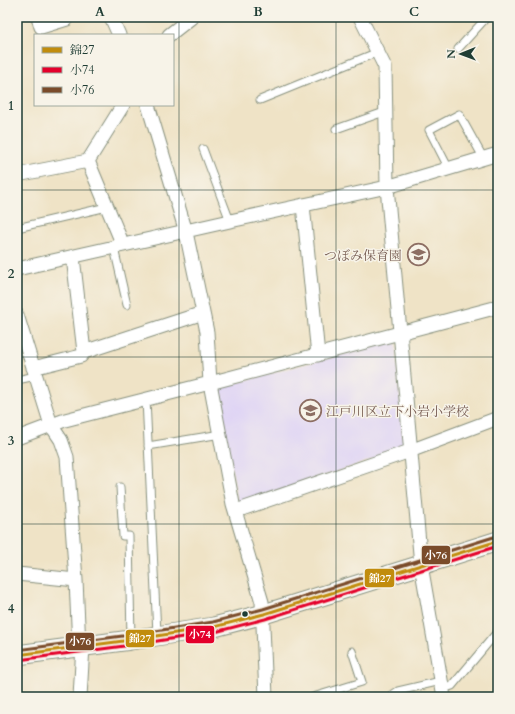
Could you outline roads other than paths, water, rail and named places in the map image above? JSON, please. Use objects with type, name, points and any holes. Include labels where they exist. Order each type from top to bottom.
[{"type":"street","points":[[38,17],[41,27],[67,19]]},
{"type":"street","points":[[111,17],[119,34]]},
{"type":"street","points":[[170,34],[192,17]]},
{"type":"street","points":[[360,17],[385,67],[387,111],[387,187],[410,452],[421,565],[443,689]]},
{"type":"street","points":[[17,175],[88,161],[121,106]]},
{"type":"street","points":[[148,106],[186,232],[207,332],[210,383],[236,511],[262,602],[264,614],[266,697]]},
{"type":"street","points":[[17,269],[387,187],[498,154]]},
{"type":"street","points":[[88,161],[107,207],[118,247]]},
{"type":"street","points":[[302,205],[318,355]]},
{"type":"street","points":[[74,257],[84,352]]},
{"type":"street","points":[[17,438],[51,425],[146,399],[498,307]]},
{"type":"street","points":[[35,372],[81,356],[84,352],[203,313]]},
{"type":"street","points":[[17,316],[51,425],[61,440],[67,458],[81,647],[80,697]]},
{"type":"street","points":[[236,511],[410,452],[498,418]]},
{"type":"street","points":[[17,655],[214,627],[264,614],[498,541]]},
{"type":"street","points":[[17,574],[33,577],[76,580]]},
{"type":"lane","points":[[458,49],[487,17]]},
{"type":"lane","points":[[260,100],[378,52]]},
{"type":"lane","points":[[336,129],[387,111]]},
{"type":"lane","points":[[449,169],[429,130],[459,114],[484,159]]},
{"type":"lane","points":[[203,149],[230,221]]},
{"type":"lane","points":[[17,228],[107,207]]},
{"type":"lane","points":[[118,247],[127,305]]},
{"type":"lane","points":[[17,380],[35,372]]},
{"type":"lane","points":[[146,399],[158,636]]},
{"type":"lane","points":[[148,446],[221,434]]},
{"type":"lane","points":[[120,487],[123,536],[129,536],[131,640]]},
{"type":"lane","points":[[389,697],[398,691],[443,689],[452,686],[498,631]]},
{"type":"lane","points":[[313,697],[362,682],[352,651]]},
{"type":"place","name":"つぼみ保育園","points":[[418,255]]},
{"type":"place","name":"江戸川区立下小岩小学校","points":[[311,411]]}]
